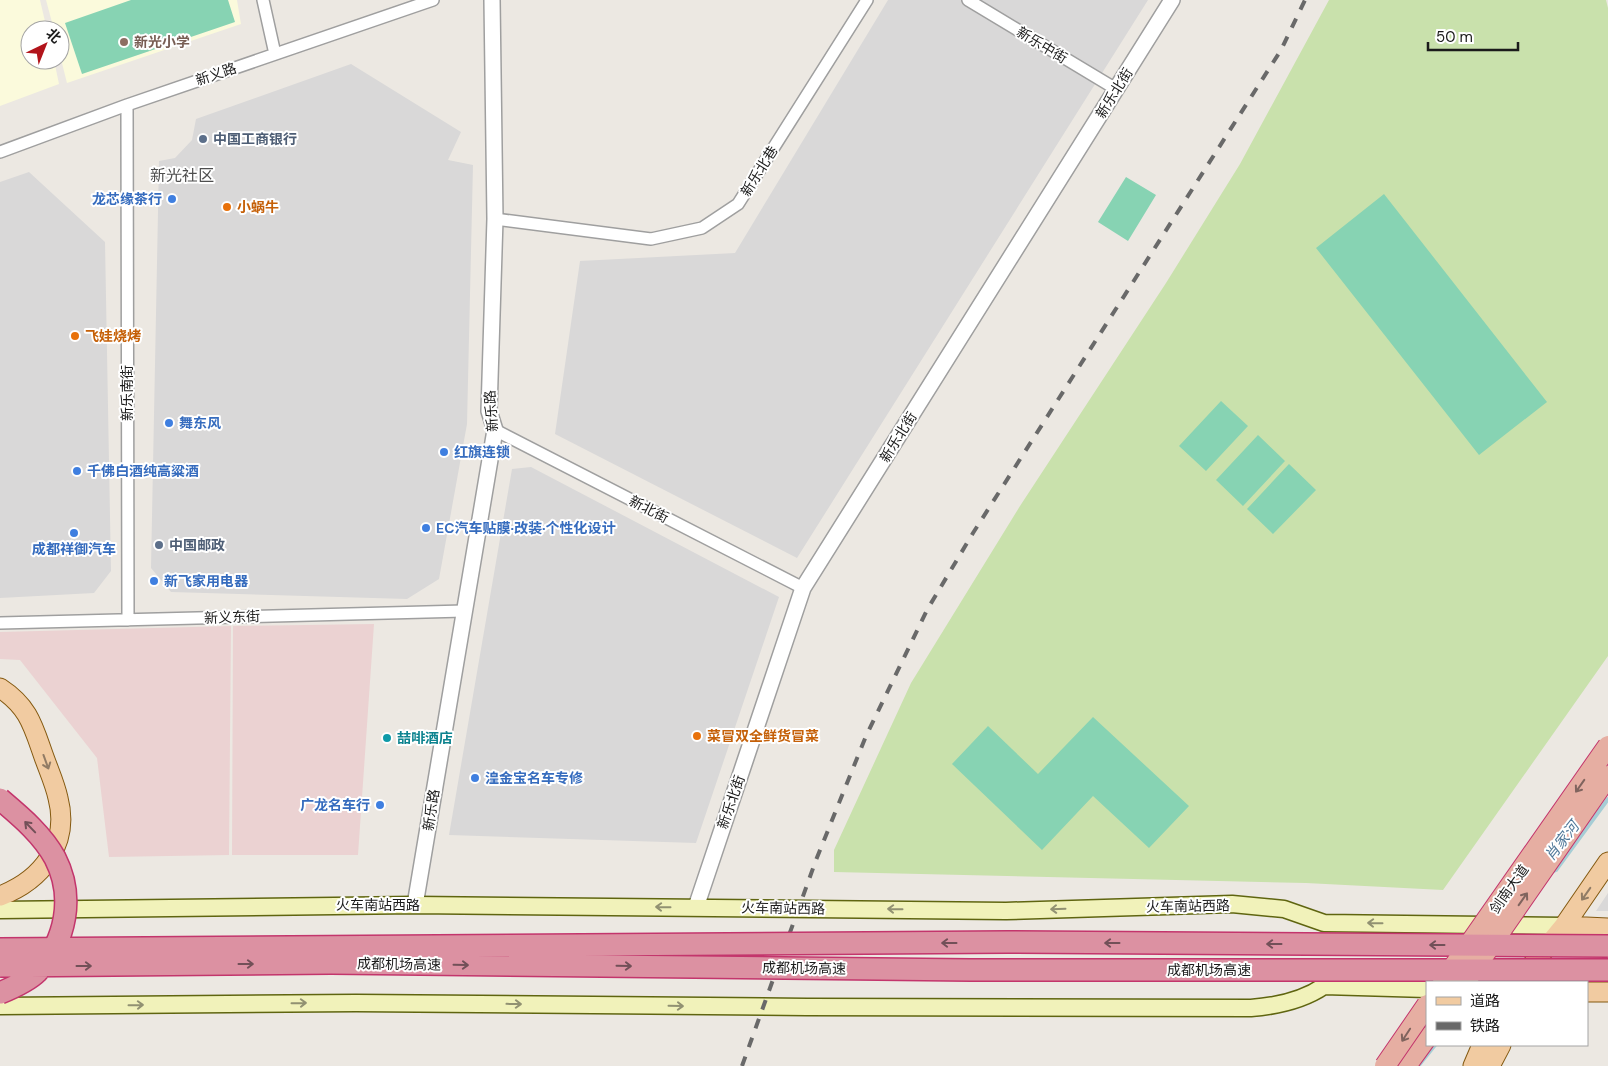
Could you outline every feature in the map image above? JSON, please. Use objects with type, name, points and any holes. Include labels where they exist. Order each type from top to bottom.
[{"type":"highway","name":"剑南大道","points":[[1444,981],[1608,746]]},
{"type":"highway","name":"剑南大道","points":[[1466,981],[1608,776]]},
{"type":"highway","points":[[0,799],[39,836],[55,858],[63,881],[66,900],[65,923],[48,959],[36,974],[0,993]]},
{"type":"highway","name":"成都机场高速","points":[[0,949],[1008,942],[1608,946]]},
{"type":"highway","name":"成都机场高速","points":[[0,966],[331,964],[960,970],[1608,970]]},
{"type":"highway","points":[[1386,1066],[1426,1006]]},
{"type":"highway","points":[[1406,1066],[1426,1038]]},
{"type":"main road","points":[[0,688],[18,702],[29,716],[58,797],[61,823],[52,857],[46,865],[27,884],[0,896]]},
{"type":"main road","points":[[1519,981],[1564,926],[1608,862]]},
{"type":"main road","name":"火车南站西路","points":[[0,910],[415,905],[1006,911],[1232,904],[1284,909],[1324,923],[1564,926]]},
{"type":"main road","points":[[0,1006],[356,1003],[1251,1008],[1295,1000],[1310,995],[1324,986],[1336,959],[1324,923]]},
{"type":"main road","points":[[1564,926],[1608,928]]},
{"type":"main road","points":[[1534,981],[1564,926]]},
{"type":"main road","points":[[1324,986],[1426,989]]},
{"type":"main road","points":[[1588,992],[1608,992]]},
{"type":"main road","points":[[1473,1066],[1482,1046]]},
{"type":"main road","points":[[1490,1066],[1500,1046]]},
{"type":"street","points":[[264,0],[274,54]]},
{"type":"street","name":"新义路","points":[[0,152],[127,105],[433,0]]},
{"type":"street","name":"新乐路","points":[[415,905],[494,430],[489,412],[494,219],[492,0]]},
{"type":"street","name":"新乐北巷","points":[[494,219],[651,239],[702,228],[738,204],[867,0]]},
{"type":"street","name":"新乐中街","points":[[968,0],[1116,89]]},
{"type":"street","name":"新乐北街","points":[[696,907],[803,588],[1172,0]]},
{"type":"street","name":"新乐南街","points":[[127,105],[128,620]]},
{"type":"street","name":"新北街","points":[[494,430],[803,588]]},
{"type":"street","name":"新义东街","points":[[0,623],[464,611]]},
{"type":"shaded area","points":[[0,0],[40,0],[45,20],[20,20],[20,70],[56,70],[59,84],[0,106]]},
{"type":"shaded area","name":"新光小学","points":[[46,0],[237,0],[241,24],[67,83],[64,70],[70,70],[70,20],[51,20]]},
{"type":"shaded area","points":[[888,0],[1148,0],[797,558],[555,434],[580,261],[735,253]]},
{"type":"shaded area","points":[[351,64],[461,132],[448,160],[473,165],[467,424],[439,579],[407,599],[171,592],[151,568],[159,161],[175,158],[192,140],[196,119]]},
{"type":"shaded area","points":[[29,172],[105,242],[111,571],[94,593],[0,598],[0,182]]},
{"type":"shaded area","points":[[531,467],[779,597],[696,843],[449,835],[512,469]]},
{"type":"shaded area","points":[[374,624],[358,855],[232,855],[233,626]]},
{"type":"shaded area","points":[[231,626],[229,855],[109,857],[97,758],[20,660],[0,659],[0,632]]},
{"type":"shaded area","points":[[1608,893],[1608,911],[1596,911]]},
{"type":"green space","name":"新光小学","points":[[131,0],[228,0],[235,22],[82,74],[70,38],[70,21]]},
{"type":"green space","points":[[1329,0],[1606,0],[1608,8],[1608,656],[1443,890],[1306,883],[834,872],[834,850],[911,683],[1020,506],[1166,283],[1240,164]]},
{"type":"green space","points":[[1126,177],[1156,195],[1128,241],[1098,222]]},
{"type":"green space","points":[[1384,194],[1547,402],[1479,455],[1316,248]]},
{"type":"green space","points":[[1221,401],[1248,426],[1206,471],[1179,446]]},
{"type":"green space","points":[[1258,435],[1285,461],[1243,506],[1216,480]]},
{"type":"green space","points":[[1289,464],[1316,490],[1273,534],[1247,509]]},
{"type":"green space","points":[[1093,717],[1189,806],[1149,848],[1093,796],[1042,850],[952,764],[988,726],[1038,774]]},
{"type":"waterway","name":"肖家河","points":[[1551,872],[1556,870],[1608,799]]},
{"type":"waterway","name":"肖家河","points":[[1419,1065],[1434,1046]]},
{"type":"railway","points":[[742,1066],[816,860],[866,736],[927,610],[973,533],[1281,50],[1305,0]]},
{"type":"place","name":"新光小学","points":[[124,42]]},
{"type":"place","name":"中国工商银行","points":[[203,139]]},
{"type":"place","name":"龙芯缘茶行","points":[[172,199]]},
{"type":"place","name":"小蜗牛","points":[[227,207]]},
{"type":"place","name":"飞娃烧烤","points":[[75,336]]},
{"type":"place","name":"舞东风","points":[[169,423]]},
{"type":"place","name":"红旗连锁","points":[[444,452]]},
{"type":"place","name":"千佛白酒纯高粱酒","points":[[77,471]]},
{"type":"place","name":"EC汽车贴膜·改装·个性化设计","points":[[426,528]]},
{"type":"place","name":"成都祥御汽车","points":[[74,533]]},
{"type":"place","name":"中国邮政","points":[[159,545]]},
{"type":"place","name":"新飞家用电器","points":[[154,581]]},
{"type":"place","name":"菜冒双全鲜货冒菜","points":[[697,736]]},
{"type":"place","name":"喆啡酒店","points":[[387,738]]},
{"type":"place","name":"湟金宝名车专修","points":[[475,778]]},
{"type":"place","name":"广龙名车行","points":[[380,805]]},
{"type":"district","name":"新光社区","points":[[182,175]]}]
